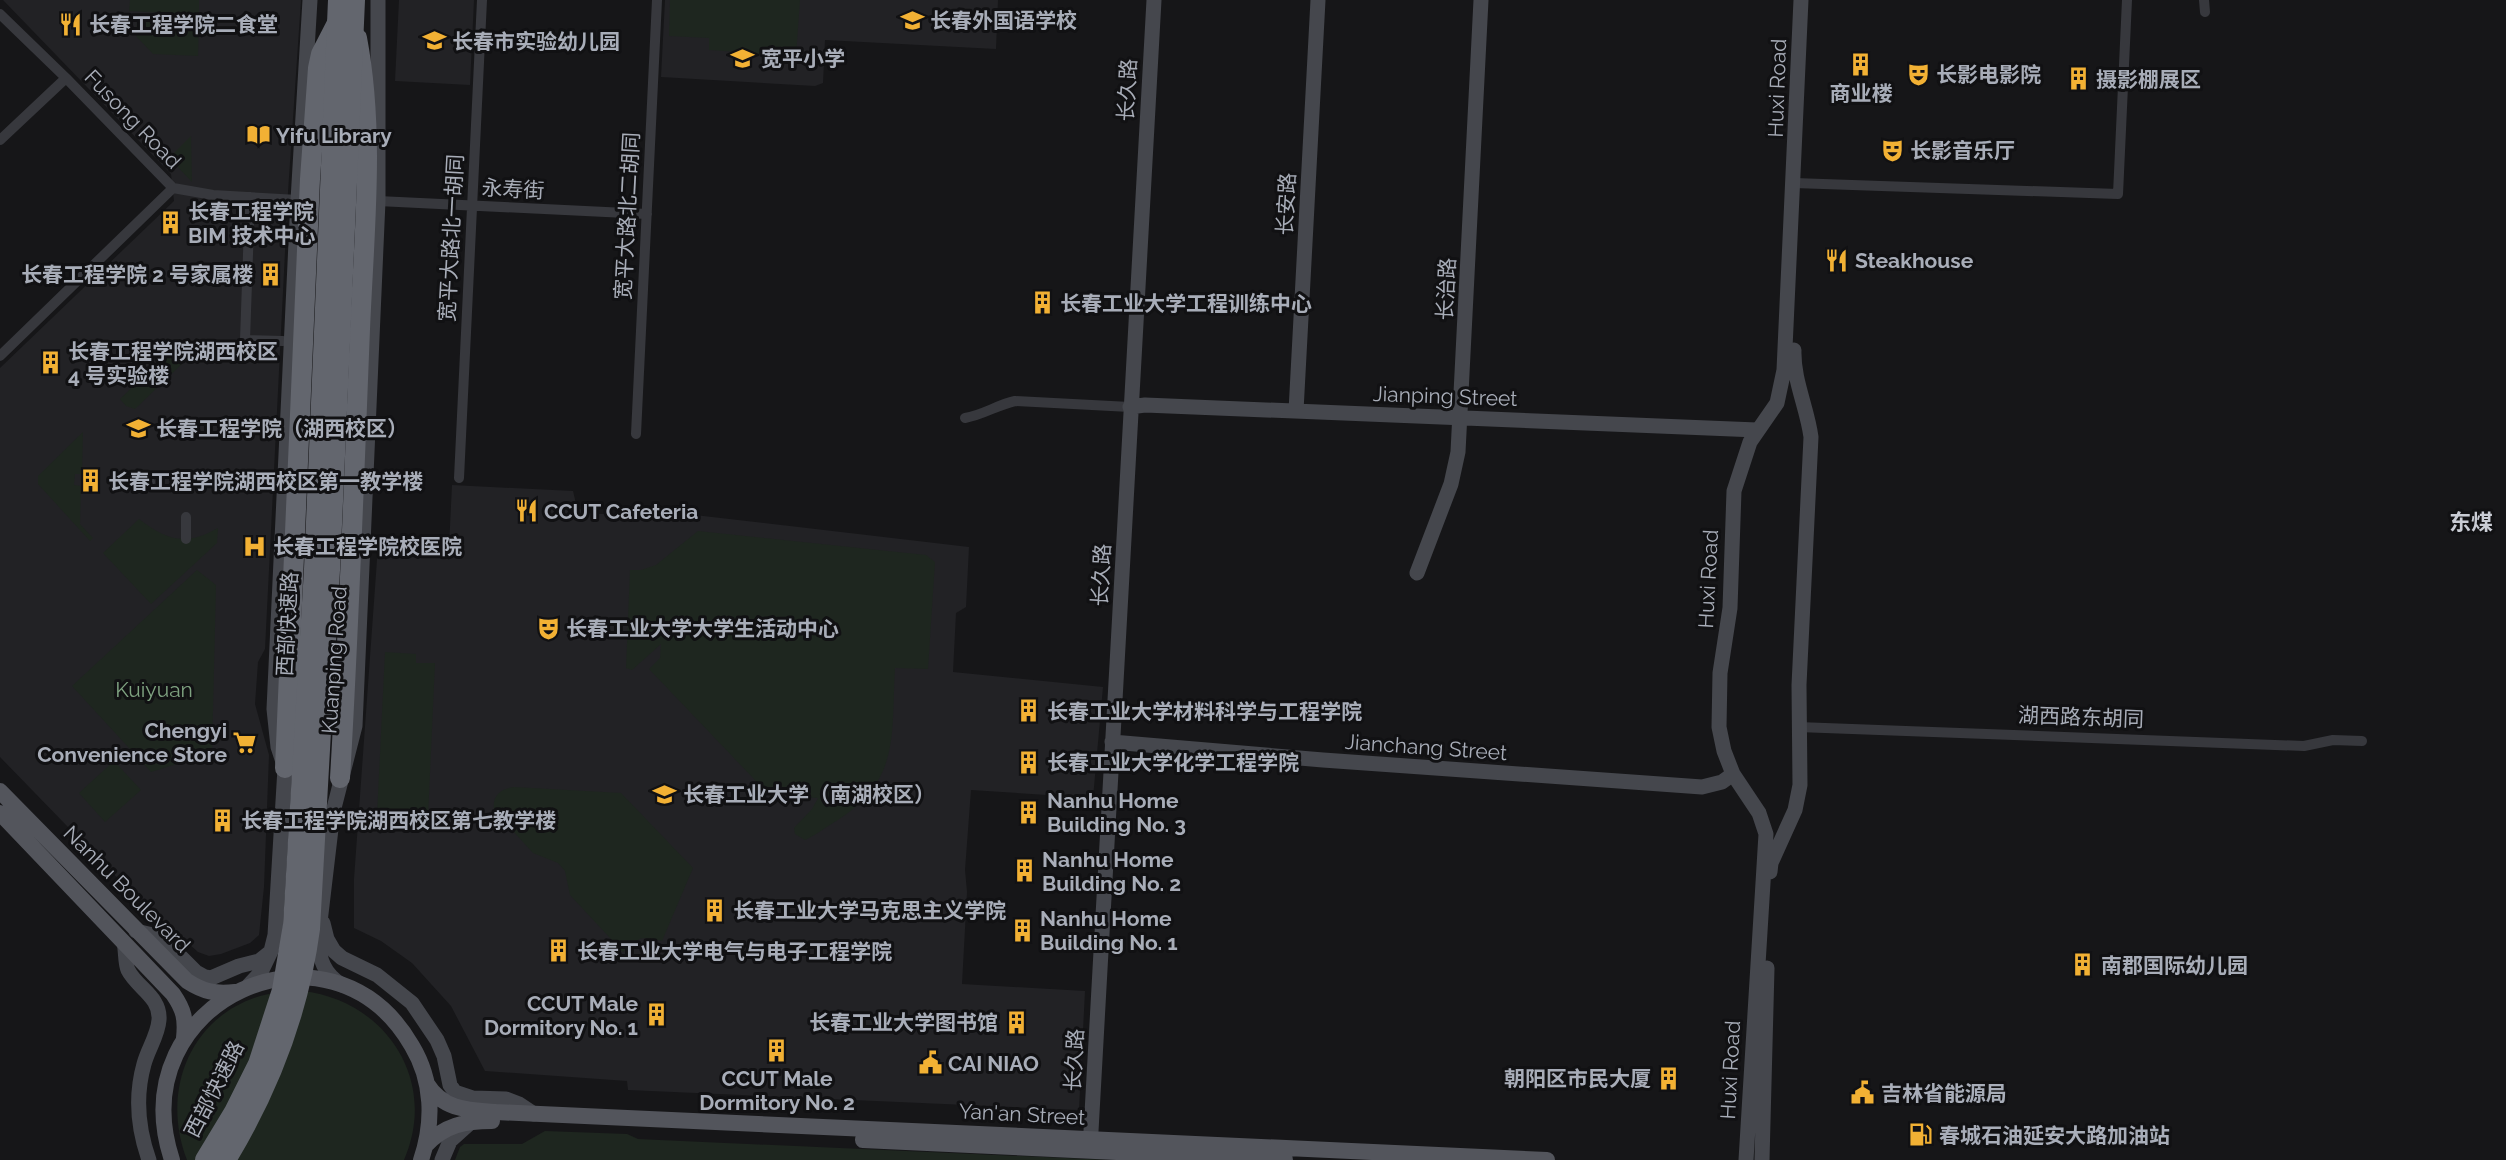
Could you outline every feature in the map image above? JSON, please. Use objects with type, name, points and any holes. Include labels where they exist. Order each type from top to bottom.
[{"type":"highway","name":"西部快速路","points":[[226,1160],[243,1131],[288,1032],[306,960],[310,929],[331,559],[346,24],[338,0]]},
{"type":"highway","name":"西部快速路","points":[[205,1160],[234,1112],[258,1064],[282,990],[293,925],[346,24],[355,0]]},
{"type":"highway","points":[[285,768],[310,179],[318,68],[321,54],[346,24],[363,67],[366,181],[354,512],[340,778]]},
{"type":"main road","points":[[168,1156],[163,1119],[164,1090],[171,1063],[184,1038],[212,1007],[242,989],[261,972],[271,951],[275,934],[285,768],[278,747],[274,709],[298,200],[310,0]]},
{"type":"main road","name":"Kuanping Road","points":[[344,987],[326,972],[319,955],[320,915],[333,812],[355,726],[378,201],[378,0]]},
{"type":"main road","name":"长久路","points":[[1090,1146],[1154,0]]},
{"type":"main road","name":"长安路","points":[[1296,411],[1318,0]]},
{"type":"main road","name":"长治路","points":[[1417,573],[1451,484],[1458,452],[1481,0]]},
{"type":"main road","name":"Huxi Road","points":[[1762,1160],[1771,863],[1795,810],[1800,785],[1798,727],[1811,437],[1808,415],[1796,380],[1794,360],[1801,0]]},
{"type":"main road","name":"Huxi Road","points":[[1746,1160],[1766,834],[1759,813],[1733,774],[1724,751],[1719,727],[1720,673],[1730,608],[1734,491],[1750,442],[1777,403],[1784,370],[1811,0]]},
{"type":"main road","name":"Jianping Street","points":[[1130,407],[1145,405],[1757,430]]},
{"type":"main road","name":"Jianchang Street","points":[[1112,742],[1323,760],[1702,787],[1722,782],[1733,774]]},
{"type":"main road","name":"Nanhu Boulevard","points":[[0,792],[7,818],[130,937],[164,960],[199,989],[215,994],[242,989]]},
{"type":"main road","points":[[320,915],[327,939],[334,951],[342,958],[394,986],[412,1003],[437,1040],[444,1056],[450,1085],[455,1092],[473,1098],[506,1100],[519,1104],[534,1114]]},
{"type":"main road","points":[[148,1160],[139,1122],[138,1094],[144,1063],[159,1020],[158,1009],[151,996],[127,969],[130,937],[161,937],[196,972],[211,978],[239,966],[259,961],[271,951]]},
{"type":"main road","name":"Nanhu Boulevard","points":[[130,937],[183,1010],[186,1022],[184,1038]]},
{"type":"main road","points":[[242,989],[275,979],[303,978],[344,987],[369,999],[400,1028],[416,1051],[427,1084],[430,1118],[424,1153]]},
{"type":"main road","name":"Yan'an Street","points":[[427,1084],[441,1101],[454,1107],[472,1110],[1090,1146],[1285,1160]]},
{"type":"main road","points":[[442,1160],[450,1141],[461,1129],[474,1121]]},
{"type":"main road","points":[[424,1153],[438,1133],[454,1125],[474,1121],[1090,1146]]},
{"type":"main road","name":"Yan'an Street","points":[[1090,1146],[1547,1160]]},
{"type":"street","name":"宽平大路北一胡同","points":[[459,478],[482,0]]},
{"type":"street","name":"宽平大路北二胡同","points":[[636,434],[657,0]]},
{"type":"street","points":[[1798,183],[2118,194],[2127,0]]},
{"type":"street","points":[[2204,0],[2205,12]]},
{"type":"street","name":"Fusong Road","points":[[0,14],[66,78],[172,188],[213,195],[298,200]]},
{"type":"street","points":[[0,140],[66,78]]},
{"type":"street","points":[[0,356],[172,188]]},
{"type":"street","points":[[250,197],[245,340],[283,341]]},
{"type":"street","name":"永寿街","points":[[378,201],[647,214]]},
{"type":"street","points":[[965,418],[980,415],[999,404],[1016,401],[1130,407]]},
{"type":"street","points":[[130,480],[150,482]]},
{"type":"street","points":[[186,517],[186,539]]},
{"type":"street","name":"湖西路东胡同","points":[[1798,727],[2304,746],[2332,740],[2362,741]]},
{"type":"shaded area","name":"长春工程学院（湖西校区）","points":[[3,0],[301,0],[288,192],[265,649],[258,662],[255,704],[269,755],[264,887],[259,935],[250,943],[221,954],[209,956],[198,952],[133,894],[0,757],[0,368],[174,201],[171,174]]},
{"type":"shaded area","name":"长春市实验幼儿园","points":[[399,0],[474,0],[470,85],[395,81]]},
{"type":"shaded area","name":"宽平小学","points":[[665,0],[998,0],[996,49],[825,40],[823,83],[815,86],[661,77]]},
{"type":"shaded area","name":"长春工业大学（南湖校区）","points":[[452,485],[573,491],[577,508],[593,514],[686,514],[969,547],[966,607],[956,613],[953,672],[1103,687],[1093,798],[971,790],[965,870],[967,892],[962,984],[1085,991],[1079,1110],[628,1090],[627,1081],[485,1071],[451,1006],[412,963],[381,941],[354,928],[354,879],[378,546],[449,547]]},
{"type":"green space","points":[[130,0],[199,0],[199,15],[129,11]]},
{"type":"green space","points":[[670,0],[800,0],[796,56],[709,50],[709,38],[669,36]]},
{"type":"green space","points":[[137,19],[199,22],[198,56],[153,54],[136,36]]},
{"type":"green space","points":[[191,136],[192,182],[169,158]]},
{"type":"green space","points":[[178,343],[185,351],[184,362],[135,409],[126,406],[120,399]]},
{"type":"green space","points":[[83,432],[82,474],[75,474],[74,485],[81,486],[80,524],[93,538],[90,541],[38,484],[38,476]]},
{"type":"green space","points":[[139,519],[159,532],[177,538],[197,537],[218,528],[217,543],[151,604],[103,553]]},
{"type":"green space","points":[[698,531],[926,555],[935,562],[928,669],[895,668],[892,737],[881,774],[871,791],[855,807],[805,840],[795,834],[794,828],[812,809],[818,798],[801,797],[783,791],[774,800],[649,669],[660,658],[661,644],[632,670],[626,668],[630,570],[641,570],[656,565]]},
{"type":"green space","name":"Kuiyuan","points":[[197,570],[216,585],[212,753],[151,772],[72,686]]},
{"type":"green space","points":[[385,652],[416,654],[416,663],[435,663],[428,817],[377,815]]},
{"type":"green space","points":[[114,761],[141,790],[105,822],[79,793]]},
{"type":"green space","points":[[514,787],[621,793],[693,868],[662,941],[649,938],[640,939],[623,952],[570,895],[565,871],[558,863],[533,853],[494,810],[494,800],[498,794]]},
{"type":"green space","points":[[302,991],[332,998],[358,1010],[380,1027],[397,1049],[409,1074],[414,1101],[413,1130],[404,1160],[187,1160],[180,1135],[177,1109],[180,1084],[187,1061],[198,1040],[215,1021],[235,1007],[260,996]]},
{"type":"green space","points":[[545,1131],[627,1134],[638,1139],[1110,1160],[455,1160],[460,1147],[464,1144],[522,1144]]},
{"type":"place","name":"长春外国语学校","points":[[912,20]]},
{"type":"place","name":"长春工程学院二食堂","points":[[71,24]]},
{"type":"place","name":"长春市实验幼儿园","points":[[434,41]]},
{"type":"place","name":"宽平小学","points":[[743,58]]},
{"type":"place","name":"商业楼","points":[[1861,65]]},
{"type":"place","name":"长影电影院","points":[[1918,74]]},
{"type":"place","name":"摄影棚展区","points":[[2078,79]]},
{"type":"place","name":"Yifu Library","points":[[258,135]]},
{"type":"place","name":"长影音乐厅","points":[[1892,150]]},
{"type":"place","name":"长春工程学院 BIM 技术中心","points":[[170,223]]},
{"type":"place","name":"Steakhouse","points":[[1837,260]]},
{"type":"place","name":"长春工程学院 2 号家属楼","points":[[271,274]]},
{"type":"place","name":"长春工业大学工程训练中心","points":[[1042,303]]},
{"type":"place","name":"长春工程学院湖西校区 4 号实验楼","points":[[50,363]]},
{"type":"place","name":"长春工程学院（湖西校区）","points":[[138,428]]},
{"type":"place","name":"长春工程学院湖西校区第一教学楼","points":[[90,481]]},
{"type":"place","name":"CCUT Cafeteria","points":[[526,511]]},
{"type":"place","name":"长春工程学院校医院","points":[[255,546]]},
{"type":"place","name":"长春工业大学大学生活动中心","points":[[548,628]]},
{"type":"place","name":"长春工业大学材料科学与工程学院","points":[[1029,711]]},
{"type":"place","name":"Chengyi Convenience Store","points":[[245,742]]},
{"type":"place","name":"长春工业大学化学工程学院","points":[[1029,762]]},
{"type":"place","name":"长春工业大学（南湖校区）","points":[[665,794]]},
{"type":"place","name":"Nanhu Home Building No. 3","points":[[1029,812]]},
{"type":"place","name":"长春工程学院湖西校区第七教学楼","points":[[223,820]]},
{"type":"place","name":"Nanhu Home Building No. 2","points":[[1024,871]]},
{"type":"place","name":"长春工业大学马克思主义学院","points":[[715,910]]},
{"type":"place","name":"Nanhu Home Building No. 1","points":[[1022,930]]},
{"type":"place","name":"长春工业大学电气与电子工程学院","points":[[559,951]]},
{"type":"place","name":"南郡国际幼儿园","points":[[2083,965]]},
{"type":"place","name":"CCUT Male Dormitory No. 1","points":[[656,1015]]},
{"type":"place","name":"长春工业大学图书馆","points":[[1016,1022]]},
{"type":"place","name":"CCUT Male Dormitory No. 2","points":[[777,1050]]},
{"type":"place","name":"CAI NIAO","points":[[930,1063]]},
{"type":"place","name":"朝阳区市民大厦","points":[[1669,1078]]},
{"type":"place","name":"吉林省能源局","points":[[1863,1093]]},
{"type":"place","name":"春城石油延安大路加油站","points":[[1921,1135]]},
{"type":"district","name":"东煤","points":[[2471,522]]}]
